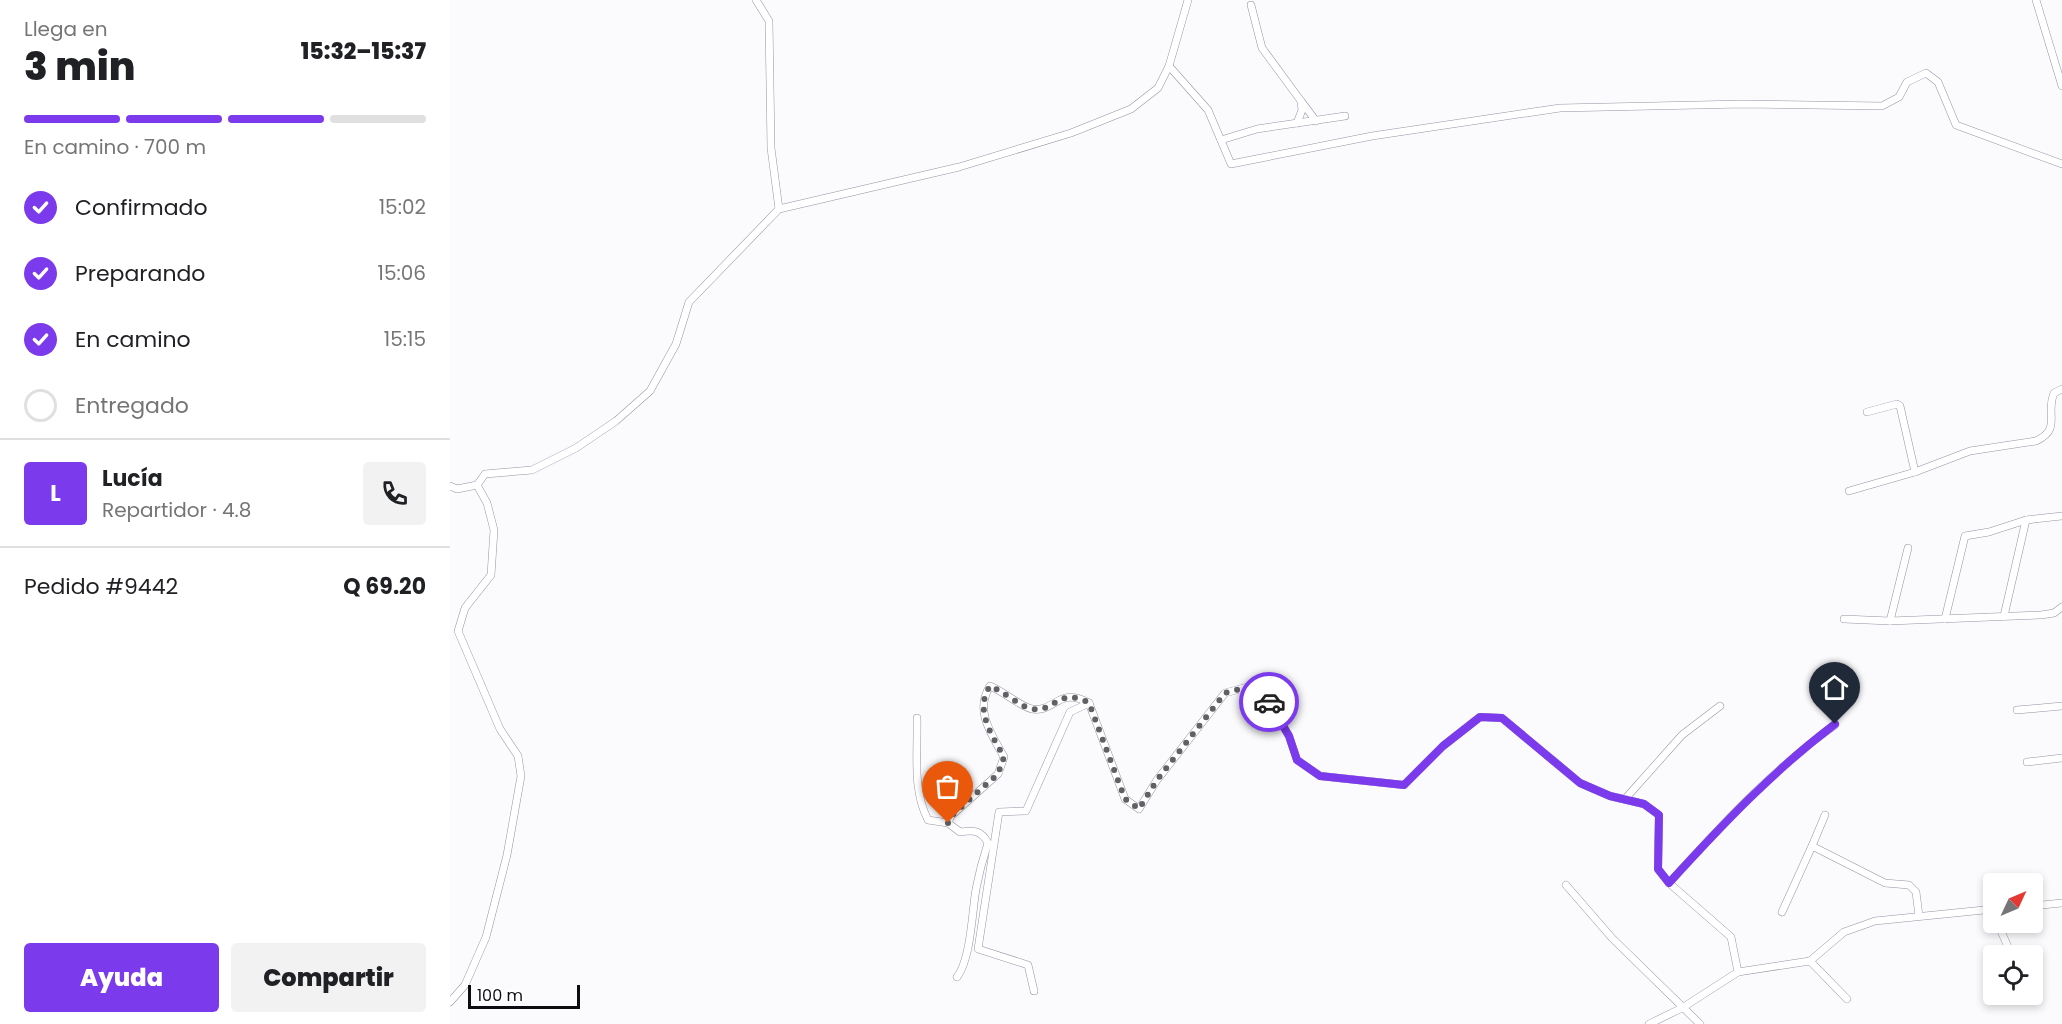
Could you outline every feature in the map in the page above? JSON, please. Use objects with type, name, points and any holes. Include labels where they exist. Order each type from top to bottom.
[{"type":"street","points":[[756,0],[769,21],[771,148],[779,209]]},
{"type":"street","points":[[450,486],[457,489],[477,485],[485,474],[532,470],[576,448],[616,421],[650,391],[676,344],[689,302],[779,209],[959,167],[1071,133],[1131,109],[1158,88],[1168,66],[1188,0]]},
{"type":"street","points":[[2036,0],[2062,86]]},
{"type":"street","points":[[1251,5],[1262,48],[1316,121]]},
{"type":"street","points":[[1168,66],[1208,110],[1231,164],[1372,136],[1560,108],[1743,104],[1882,106],[1899,97],[1906,82],[1926,73],[1938,82],[1956,125],[2062,164]]},
{"type":"street","points":[[1297,123],[1302,110],[1301,101]]},
{"type":"street","points":[[1221,140],[1257,129],[1345,116]]},
{"type":"street","points":[[1849,491],[1915,472],[1970,451],[2044,438],[2051,432],[2053,424],[2051,400],[2054,393],[2062,389]]},
{"type":"street","points":[[1867,412],[1897,404],[1900,406],[1915,472]]},
{"type":"street","points":[[450,1002],[465,985],[486,937],[507,855],[521,776],[518,756],[500,729],[458,632],[465,608],[491,574],[494,530],[487,502],[477,485]]},
{"type":"street","points":[[1945,619],[1965,536],[1989,532],[2026,520],[2062,516]]},
{"type":"street","points":[[2004,616],[2026,520]]},
{"type":"street","points":[[1890,621],[1908,548]]},
{"type":"street","points":[[1844,619],[1890,621],[2004,616],[2054,613],[2062,607]]},
{"type":"street","points":[[948,823],[951,816],[998,774],[1004,757],[985,721],[984,696],[990,686],[1002,690],[1030,709],[1043,708],[1059,699],[1076,696],[1089,703],[1125,799],[1139,809],[1157,780],[1225,693],[1251,686],[1263,692],[1289,736],[1297,760],[1320,776],[1404,785],[1443,746],[1480,717],[1502,718],[1580,783],[1644,804],[1659,815],[1658,869],[1669,883],[1731,937],[1738,972]]},
{"type":"street","points":[[1034,991],[1028,966],[978,949],[999,812],[1026,811],[1070,712],[1089,703]]},
{"type":"street","points":[[1625,799],[1682,735],[1720,706]]},
{"type":"street","points":[[2017,710],[2062,706]]},
{"type":"street","points":[[917,718],[918,783],[921,807],[928,820],[948,823],[960,832],[975,830],[984,836],[988,843],[980,870],[969,938],[961,972],[957,977]]},
{"type":"street","points":[[1669,883],[1784,764],[1835,724]]},
{"type":"street","points":[[2027,762],[2062,758]]},
{"type":"street","points":[[1782,912],[1825,815]]},
{"type":"street","points":[[1812,846],[1885,883],[1909,885],[1916,892],[1919,916]]},
{"type":"street","points":[[1566,885],[1612,939],[1700,1024]]},
{"type":"street","points":[[2043,905],[2062,903]]},
{"type":"street","points":[[1649,1024],[1682,1008],[1738,972],[1810,961],[1844,932],[1875,921],[1983,912]]},
{"type":"street","points":[[1810,961],[1847,999]]},
{"type":"way so far","points":[[948,823],[951,816],[998,774],[1004,757],[985,721],[984,696],[990,686],[1002,690],[1030,709],[1043,708],[1059,699],[1076,696],[1089,703],[1125,799],[1139,809],[1157,780],[1225,693],[1251,686],[1263,692],[1269,702]]},
{"type":"route","points":[[1269,702],[1289,736],[1297,760],[1320,776],[1364,783],[1404,785],[1443,746],[1480,717],[1502,718],[1580,783],[1610,796],[1644,804],[1659,815],[1658,869],[1669,883],[1784,764],[1835,724]]}]
